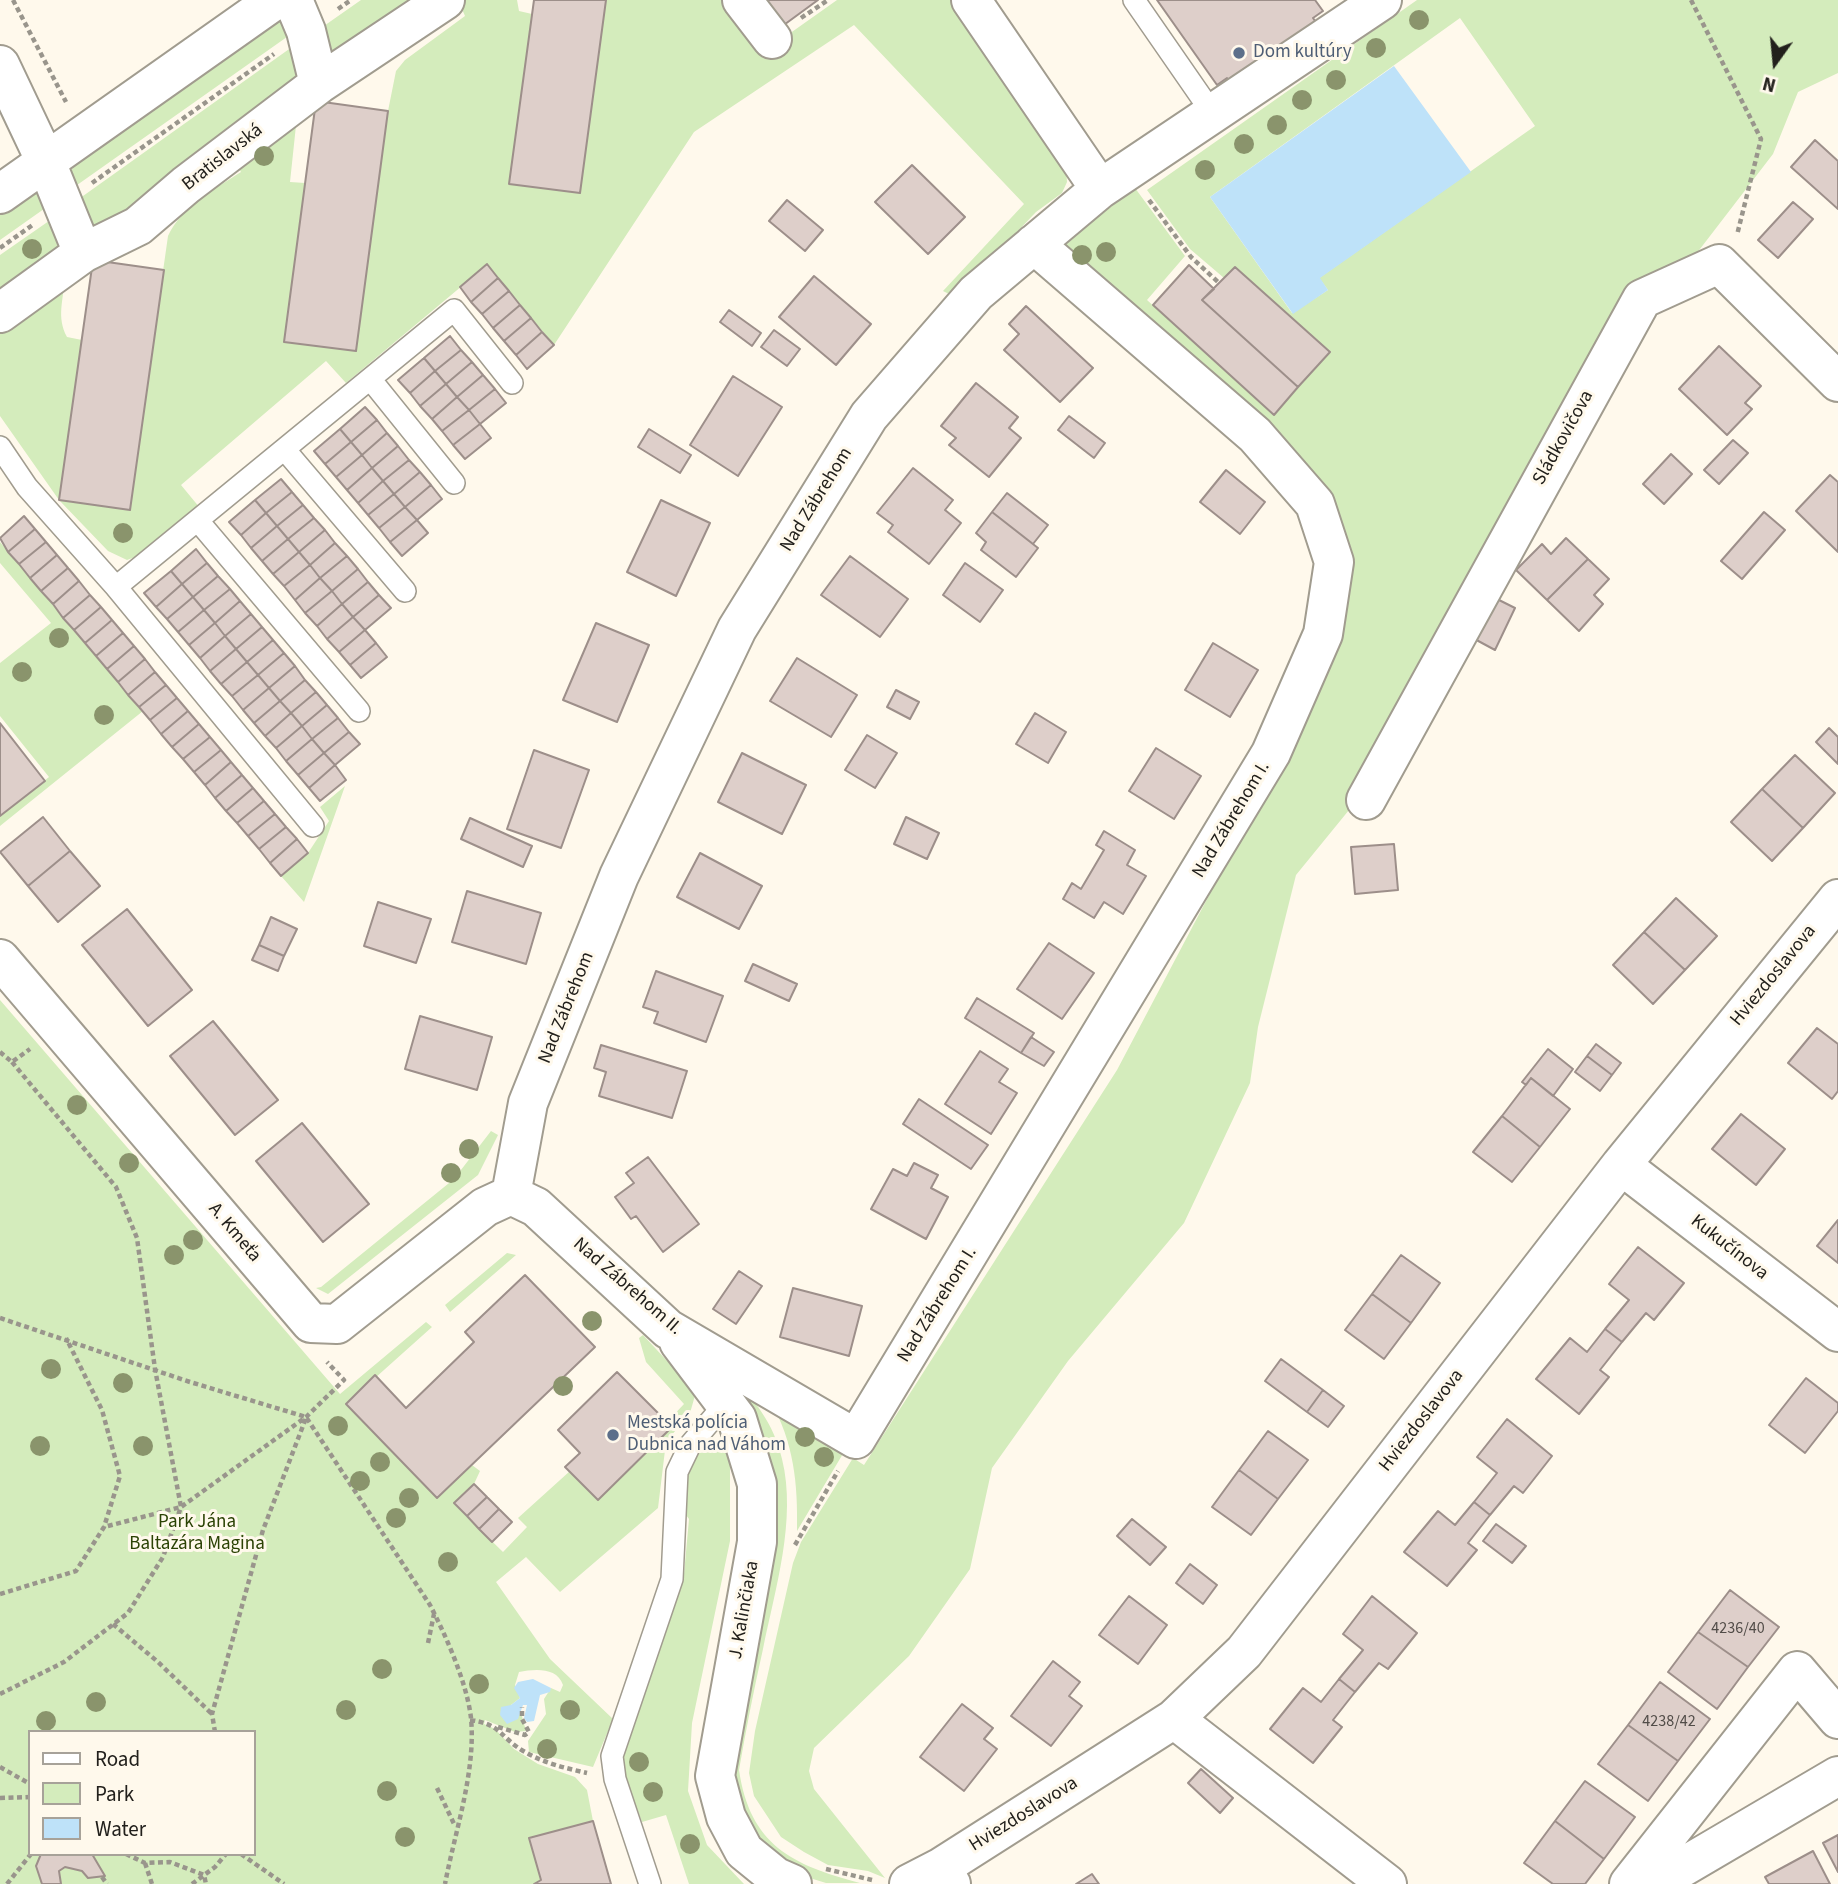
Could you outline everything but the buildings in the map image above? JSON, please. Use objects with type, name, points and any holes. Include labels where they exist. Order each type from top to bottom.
[{"type":"street","points":[[0,194],[275,0]]},
{"type":"street","name":"Bratislavská","points":[[0,313],[83,253],[138,226],[186,185],[319,84],[445,0]]},
{"type":"street","points":[[742,0],[772,39]]},
{"type":"street","points":[[971,0],[1114,180]]},
{"type":"street","name":"Nad Zábrehom","points":[[511,1195],[528,1103],[619,876],[737,629],[869,416],[976,293],[1034,244],[1114,180],[1213,114],[1358,7]]},
{"type":"street","points":[[299,16],[319,84]]},
{"type":"street","points":[[0,65],[64,202],[83,253]]},
{"type":"street","name":"Nad Zábrehom I.","points":[[856,1439],[1271,753],[1323,634],[1334,562],[1315,504],[1255,435],[1034,244]]},
{"type":"street","name":"Sládkovičova","points":[[1366,800],[1642,299],[1718,264],[1838,382]]},
{"type":"street","name":"Hviezdoslavova","points":[[928,1880],[1174,1719],[1244,1652],[1621,1164],[1838,899]]},
{"type":"street","name":"A. Kmeťa","points":[[0,959],[311,1323],[337,1324],[485,1207],[511,1195]]},
{"type":"street","name":"Kukučínova","points":[[1621,1164],[1838,1332]]},
{"type":"street","name":"Nad Zábrehom II.","points":[[511,1195],[536,1207],[668,1329],[856,1439]]},
{"type":"street","name":"J. Kalinčiaka","points":[[668,1329],[737,1419],[757,1484],[757,1542],[715,1776],[726,1817],[744,1851],[776,1877],[806,1876]]},
{"type":"street","points":[[1629,1884],[1797,1671],[1838,1719]]},
{"type":"street","points":[[1174,1719],[1387,1884]]},
{"type":"street","points":[[1654,1884],[1838,1776]]},
{"type":"lane","points":[[1134,0],[1213,114]]},
{"type":"lane","points":[[116,587],[199,522],[454,310],[512,383]]},
{"type":"lane","points":[[371,380],[454,483]]},
{"type":"lane","points":[[0,447],[27,487],[116,587],[313,826]]},
{"type":"lane","points":[[285,450],[404,592]]},
{"type":"lane","points":[[199,522],[359,710]]},
{"type":"lane","points":[[650,1884],[615,1779],[612,1756],[673,1579],[677,1472],[690,1445],[725,1404]]},
{"type":"path","points":[[13,0],[68,106]]},
{"type":"path","points":[[0,248],[64,202],[299,16],[351,0]]},
{"type":"path","points":[[1691,0],[1761,139],[1736,241]]},
{"type":"path","points":[[1114,180],[1218,282]]},
{"type":"path","points":[[0,1052],[12,1062],[116,1187],[137,1238],[155,1369],[181,1507],[163,1557],[128,1613],[64,1662],[0,1694]]},
{"type":"path","points":[[12,1062],[24,1052]]},
{"type":"path","points":[[0,1318],[306,1417],[434,1613],[454,1662],[470,1720],[470,1756],[445,1884]]},
{"type":"path","points":[[0,1594],[76,1571],[104,1527],[120,1476],[102,1410],[66,1338]]},
{"type":"path","points":[[104,1527],[181,1507],[306,1417],[344,1380]]},
{"type":"path","points":[[215,1730],[212,1714],[263,1530],[306,1417]]},
{"type":"path","points":[[790,1533],[792,1546],[856,1439]]},
{"type":"path","points":[[428,1643],[434,1613]]},
{"type":"path","points":[[113,1624],[158,1662],[212,1714]]},
{"type":"path","points":[[470,1720],[515,1735],[529,1732],[522,1719],[522,1707]]},
{"type":"path","points":[[497,1727],[509,1742],[538,1759],[594,1774]]},
{"type":"path","points":[[0,1767],[28,1783]]},
{"type":"path","points":[[437,1787],[456,1827]]},
{"type":"path","points":[[0,1798],[28,1797]]},
{"type":"path","points":[[7,1884],[28,1856]]},
{"type":"path","points":[[130,1856],[145,1863],[170,1862],[204,1875]]},
{"type":"path","points":[[192,1884],[224,1856]]},
{"type":"path","points":[[244,1856],[284,1884]]},
{"type":"path","points":[[145,1863],[152,1884]]},
{"type":"path","points":[[204,1875],[206,1884]]},
{"type":"path","points":[[806,1876],[928,1880]]},
{"type":"path","points":[[102,1877],[107,1884]]},
{"type":"green space","points":[[361,0],[431,0],[332,57],[321,28]]},
{"type":"green space","points":[[462,0],[517,0],[519,11],[532,14],[509,183],[606,0],[727,0],[765,51],[837,0],[950,0],[1066,168],[1067,182],[1062,193],[1036,212],[955,297],[943,291],[1024,204],[854,25],[694,132],[554,345],[487,265],[346,383],[326,361],[181,485],[200,508],[143,554],[127,560],[108,551],[59,500],[129,510],[168,236],[190,207],[241,172],[234,160],[297,116],[290,182],[305,183],[284,341],[355,351],[388,111],[396,71],[405,60],[465,16],[459,2]]},
{"type":"green space","points":[[1417,0],[1838,0],[1838,73],[1798,92],[1773,154],[1690,262],[1627,288],[1540,476],[1358,799],[1296,875],[1258,1027],[1250,1083],[1184,1223],[1068,1361],[992,1468],[970,1569],[909,1656],[814,1748],[809,1771],[814,1789],[885,1878],[868,1871],[828,1865],[804,1852],[781,1837],[754,1796],[749,1773],[755,1731],[793,1563],[801,1542],[853,1458],[864,1465],[1117,1070],[1303,717],[1336,545],[1062,245],[1135,188],[1185,256],[1147,300],[1274,415],[1329,352],[1224,278],[1190,249],[1147,190]],"holes":[[[1460,18],[1535,126],[1319,278],[1328,290],[1292,313],[1210,197]]]},
{"type":"green space","points":[[278,21],[286,21],[294,32],[70,190],[69,175],[76,162]]},
{"type":"green space","points":[[299,42],[301,73],[286,99],[109,223],[93,225],[83,217],[76,201]]},
{"type":"green space","points":[[35,192],[45,195],[51,204],[0,240],[0,214]]},
{"type":"green space","points":[[59,214],[68,245],[0,305],[0,255]]},
{"type":"green space","points":[[64,280],[61,315],[64,329],[67,337],[82,340],[59,500],[0,416],[0,323]]},
{"type":"green space","points":[[0,542],[143,711],[0,826],[0,816],[49,777],[0,716],[0,663],[51,623],[0,563]]},
{"type":"green space","points":[[345,786],[304,902],[281,876],[308,853],[329,821],[320,807]]},
{"type":"green space","name":"Park Jána Baltazára Magina","points":[[0,1000],[340,1394],[426,1322],[432,1327],[346,1404],[437,1497],[472,1465],[480,1471],[474,1484],[454,1504],[503,1552],[527,1527],[518,1518],[570,1471],[598,1500],[672,1428],[667,1422],[684,1404],[646,1362],[639,1338],[643,1335],[696,1392],[690,1413],[666,1442],[658,1508],[560,1592],[526,1557],[496,1582],[550,1659],[613,1719],[593,1767],[529,1752],[528,1741],[546,1714],[544,1699],[551,1688],[560,1692],[563,1685],[551,1672],[538,1670],[519,1672],[515,1685],[520,1698],[511,1705],[519,1715],[520,1709],[526,1731],[515,1732],[485,1720],[484,1724],[495,1729],[514,1749],[538,1764],[575,1777],[587,1790],[593,1821],[530,1838],[541,1880],[534,1884],[0,1884]]},
{"type":"green space","points":[[491,1131],[498,1135],[478,1175],[328,1294],[316,1288],[321,1287],[454,1179]]},
{"type":"green space","points":[[507,1253],[516,1255],[450,1312],[445,1305]]},
{"type":"green space","points":[[729,1374],[755,1402],[774,1434],[782,1459],[787,1506],[783,1554],[739,1770],[745,1796],[753,1817],[764,1834],[778,1848],[814,1868],[860,1883],[826,1883],[800,1875],[757,1843],[729,1785],[770,1543]]},
{"type":"green space","points":[[770,1400],[844,1452],[797,1531],[793,1464],[784,1432]]},
{"type":"green space","points":[[719,1447],[728,1453],[730,1459],[730,1541],[692,1723],[688,1791],[707,1845],[744,1884],[689,1884],[666,1815],[642,1822],[619,1761],[684,1574],[689,1519],[683,1511],[689,1470],[700,1453],[708,1448]]},
{"type":"water","points":[[1394,66],[1471,172],[1320,278],[1328,290],[1293,314],[1210,197]]},
{"type":"water","points":[[533,1679],[551,1688],[550,1692],[540,1695],[534,1721],[527,1722],[524,1718],[527,1705],[523,1705],[518,1719],[507,1724],[500,1715],[501,1707],[511,1705],[520,1698],[514,1688],[518,1682]]},
{"type":"place","name":"Dom kultúry","points":[[1239,53]]},
{"type":"place","name":"Mestská polícia Dubnica nad Váhom","points":[[613,1435]]}]
